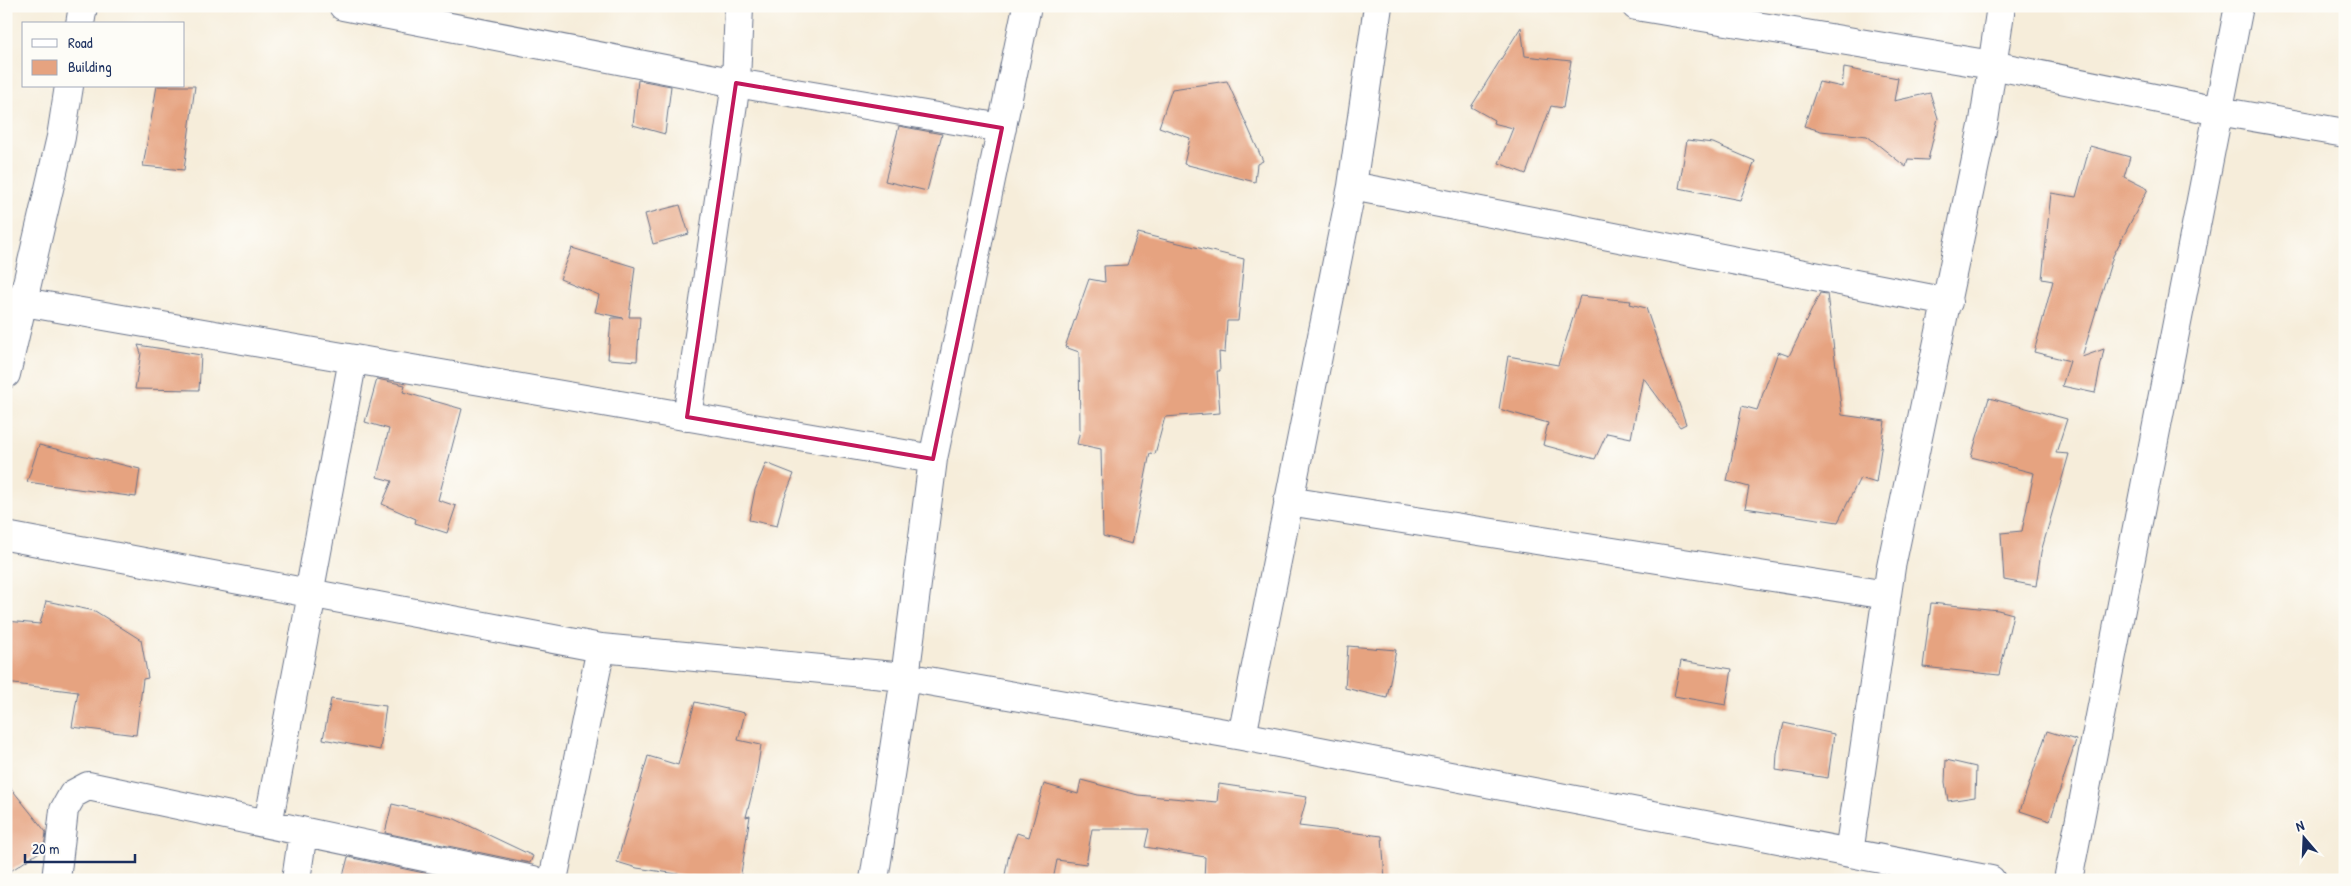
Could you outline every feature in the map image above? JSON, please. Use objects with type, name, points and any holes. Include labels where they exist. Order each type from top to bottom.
[{"type":"street","points":[[80,22],[83,6]]},
{"type":"street","points":[[343,6],[736,83],[1002,128]]},
{"type":"street","points":[[687,416],[736,83],[738,6]]},
{"type":"street","points":[[874,880],[905,677],[933,459],[1027,6]]},
{"type":"street","points":[[1242,736],[1352,186],[1378,6]]},
{"type":"street","points":[[1636,6],[1992,65],[2218,111],[2345,132]]},
{"type":"street","points":[[1849,852],[1891,568],[1948,302],[1984,121],[2001,6]]},
{"type":"street","points":[[2068,880],[2239,6]]},
{"type":"street","points":[[6,374],[15,300],[61,136],[69,88]]},
{"type":"street","points":[[1352,186],[1948,302]]},
{"type":"street","points":[[15,300],[933,459]]},
{"type":"street","points":[[330,478],[310,589],[353,359]]},
{"type":"street","points":[[1288,501],[1887,595]]},
{"type":"street","points":[[6,536],[601,648],[905,677],[1242,736],[1991,880]]},
{"type":"street","points":[[268,824],[312,594]]},
{"type":"street","points":[[553,880],[601,648]]},
{"type":"street","points":[[56,880],[64,810],[72,794],[88,786],[533,880]]},
{"type":"street","points":[[296,880],[303,832]]},
{"type":"highlighted area","points":[[736,83],[1002,128],[933,459],[687,417]]},
{"type":"building","points":[[1521,27],[1525,56],[1571,61],[1563,108],[1551,106],[1526,174],[1499,163],[1513,128],[1493,123],[1494,120],[1471,107]]},
{"type":"building","points":[[1844,68],[1898,78],[1894,101],[1930,93],[1938,118],[1928,160],[1908,159],[1906,167],[1867,136],[1821,131],[1804,126],[1819,82],[1842,87]]},
{"type":"building","points":[[638,80],[671,86],[665,134],[633,125]]},
{"type":"building","points":[[1227,81],[1263,161],[1257,164],[1255,182],[1184,164],[1190,138],[1159,127],[1172,89]]},
{"type":"building","points":[[195,86],[184,170],[143,166],[157,88]]},
{"type":"building","points":[[899,126],[942,134],[927,191],[885,181]]},
{"type":"building","points":[[1687,140],[1713,143],[1755,161],[1740,200],[1679,188]]},
{"type":"building","points":[[2090,146],[2130,157],[2124,177],[2148,189],[2113,256],[2082,357],[2104,349],[2095,393],[2062,386],[2070,361],[2034,352],[2053,281],[2042,279],[2051,193],[2076,197]]},
{"type":"building","points":[[680,205],[689,234],[653,244],[645,214]]},
{"type":"building","points":[[1138,233],[1244,259],[1238,321],[1227,321],[1225,353],[1219,352],[1220,371],[1217,371],[1220,413],[1165,417],[1155,454],[1150,453],[1132,544],[1103,536],[1101,449],[1077,444],[1080,430],[1079,352],[1065,347],[1089,279],[1105,282],[1104,266],[1127,265]]},
{"type":"building","points":[[572,248],[635,267],[629,317],[640,317],[637,361],[608,359],[611,318],[623,318],[595,312],[599,295],[560,279]]},
{"type":"building","points":[[1820,293],[1827,294],[1842,415],[1885,421],[1876,483],[1860,478],[1838,522],[1745,508],[1749,487],[1727,481],[1742,406],[1757,410],[1778,352],[1789,356]]},
{"type":"building","points":[[1580,296],[1631,301],[1630,304],[1646,308],[1686,424],[1680,427],[1643,377],[1631,438],[1607,433],[1595,459],[1543,445],[1548,423],[1499,409],[1508,356],[1558,365]]},
{"type":"building","points":[[138,345],[201,355],[199,390],[135,389],[141,353]]},
{"type":"building","points":[[377,379],[405,385],[403,392],[462,409],[438,500],[456,506],[447,533],[415,523],[416,519],[382,504],[392,481],[377,477],[389,429],[365,422]]},
{"type":"building","points":[[1989,398],[2067,419],[2056,453],[2069,454],[2041,552],[2036,586],[2004,580],[2001,533],[2022,531],[2034,473],[1971,457]]},
{"type":"building","points":[[39,445],[140,469],[136,497],[27,482]]},
{"type":"building","points":[[766,463],[794,474],[783,501],[777,526],[749,520],[755,490]]},
{"type":"building","points":[[46,601],[95,611],[141,640],[148,678],[143,679],[136,735],[72,727],[78,692],[6,683],[6,621],[40,624]]},
{"type":"building","points":[[1931,603],[1998,610],[2013,614],[1999,675],[1923,667]]},
{"type":"building","points":[[1348,646],[1396,650],[1387,698],[1345,688]]},
{"type":"building","points":[[1681,661],[1732,669],[1726,705],[1674,696]]},
{"type":"building","points":[[331,699],[386,706],[380,750],[323,739]]},
{"type":"building","points":[[695,702],[745,713],[738,740],[761,745],[756,778],[746,817],[750,816],[740,880],[717,880],[637,868],[617,862],[648,756],[678,765]]},
{"type":"building","points":[[1784,723],[1834,734],[1828,778],[1776,770],[1777,753]]},
{"type":"building","points":[[2047,731],[2076,740],[2050,821],[2020,811]]},
{"type":"building","points":[[1946,760],[1976,767],[1975,797],[1948,801],[1945,782]]},
{"type":"building","points":[[1081,780],[1138,795],[1217,802],[1219,784],[1307,797],[1299,826],[1382,836],[1385,880],[1204,880],[1205,857],[1145,847],[1149,829],[1092,829],[1086,864],[1057,860],[1053,880],[1004,880],[1009,854],[1017,833],[1029,837],[1044,784],[1078,794]]},
{"type":"building","points":[[6,782],[46,832],[44,849],[6,874]]},
{"type":"building","points":[[392,804],[455,819],[533,856],[530,863],[385,833]]},
{"type":"building","points":[[348,857],[438,876],[437,880],[342,880]]}]
